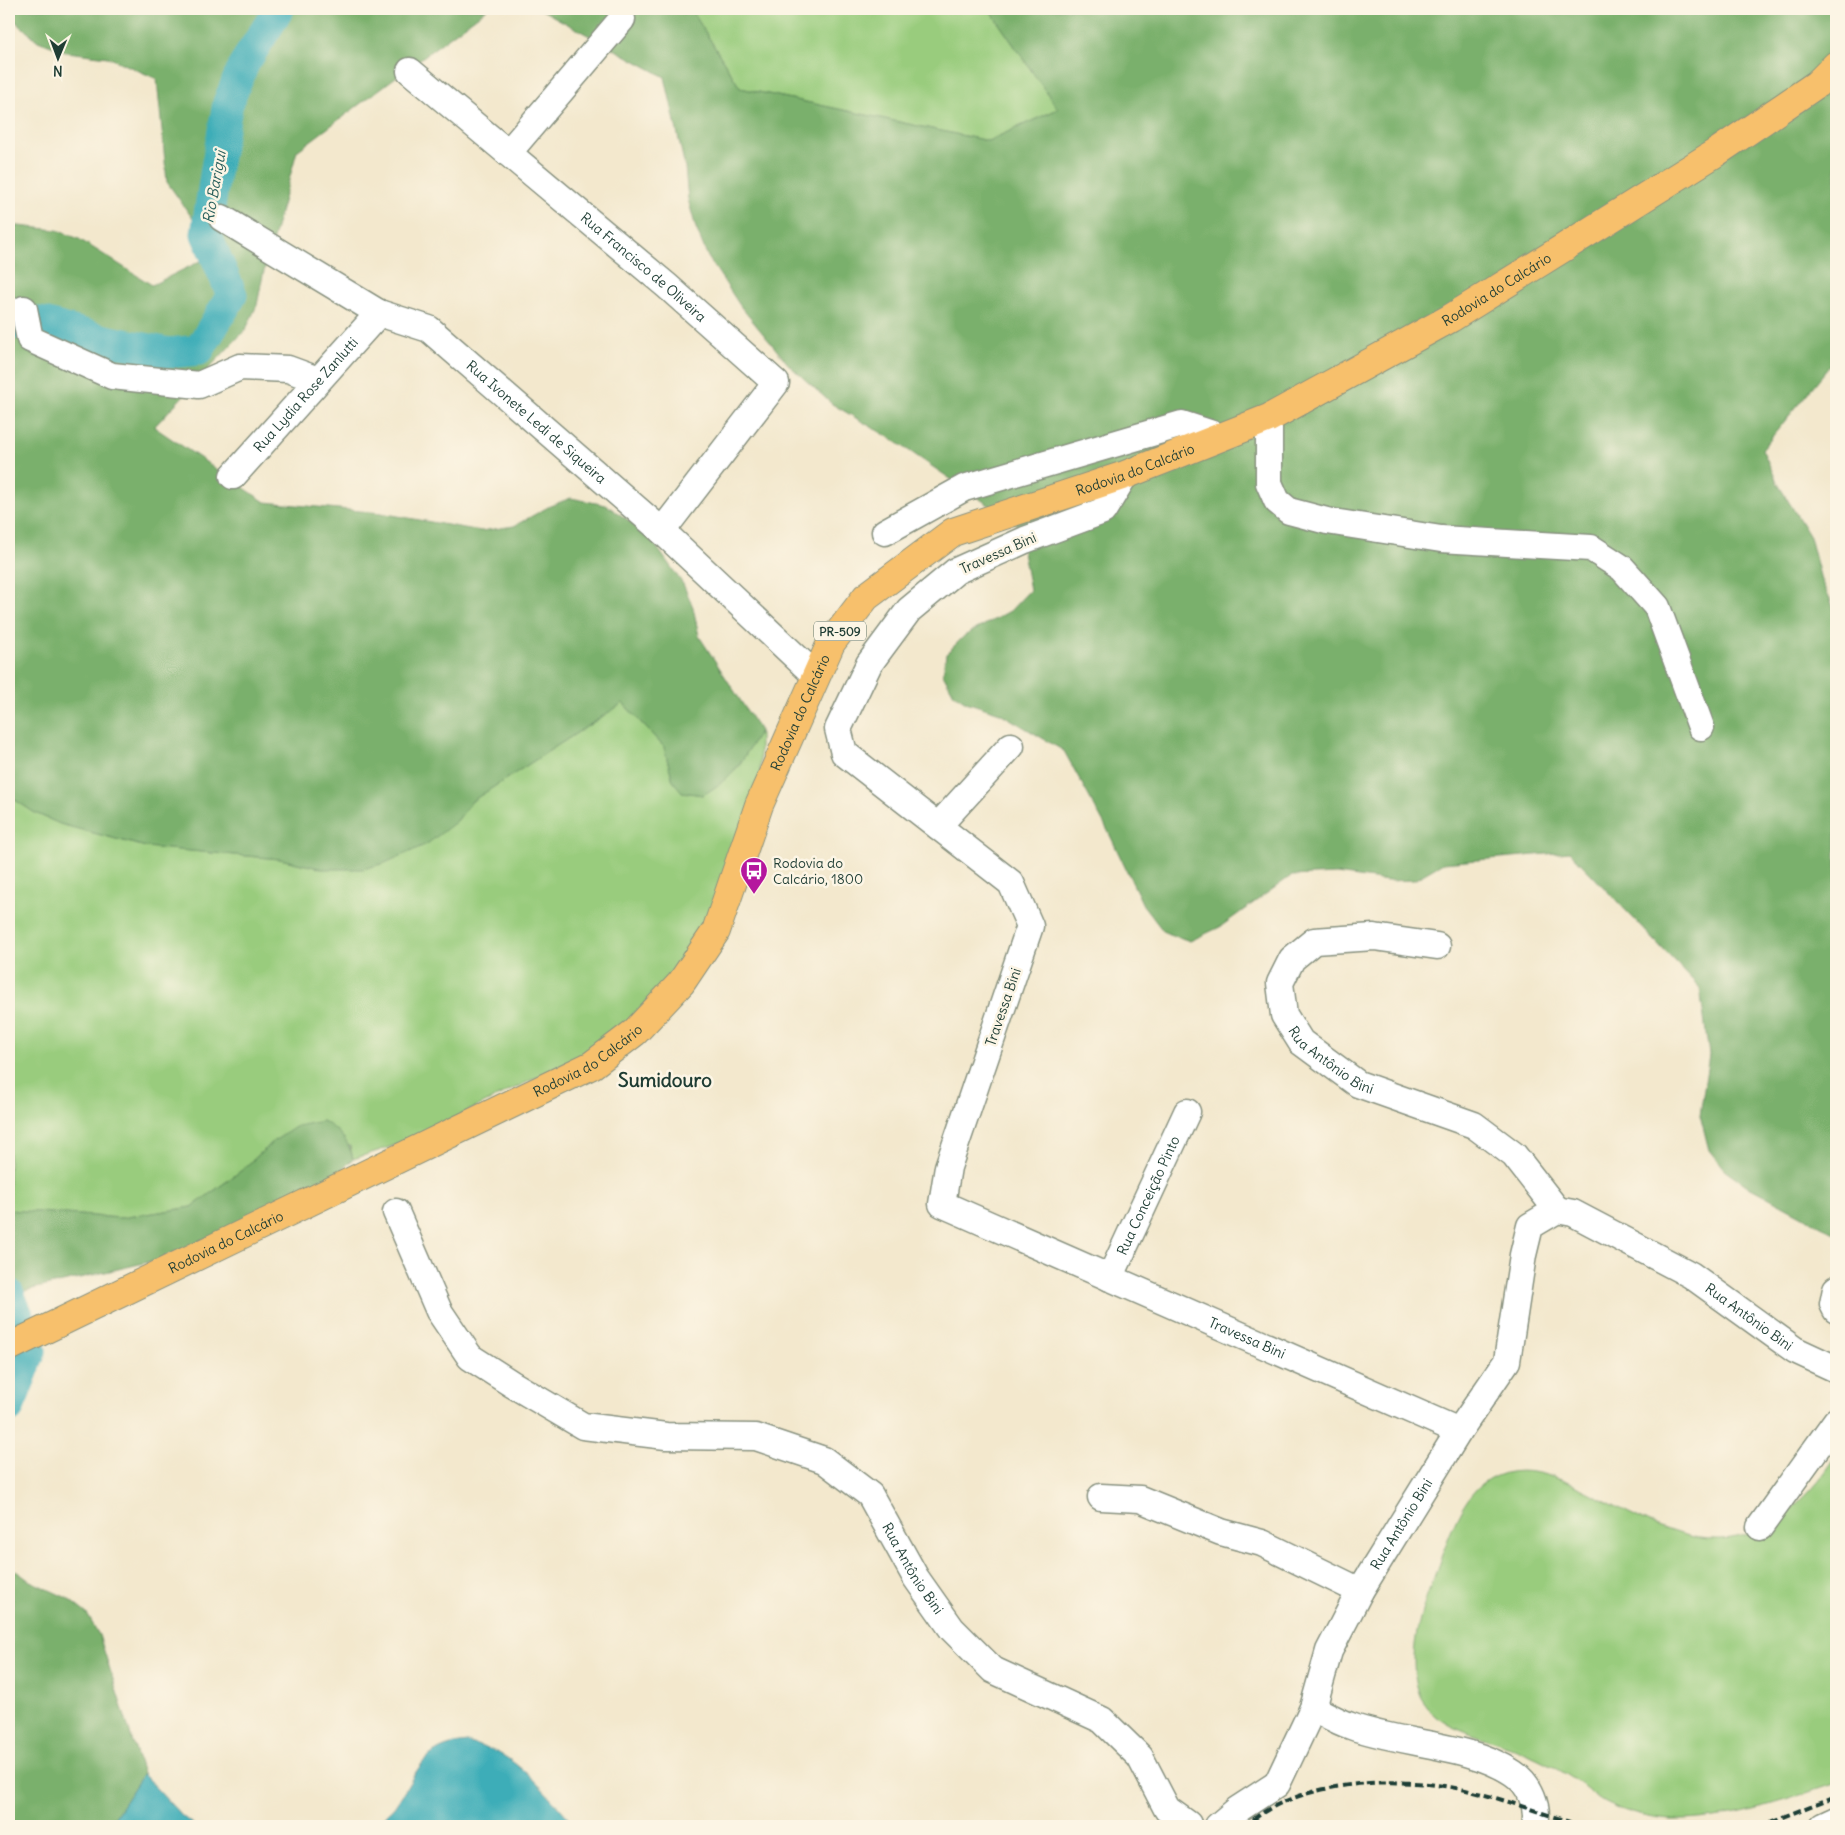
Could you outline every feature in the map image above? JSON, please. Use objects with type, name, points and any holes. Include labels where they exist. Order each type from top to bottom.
[{"type":"main road","name":"Rodovia do Calcário","points":[[9,1347],[592,1065],[635,1032],[682,983],[716,931],[759,805],[831,643],[866,597],[953,532],[1125,475],[1269,418],[1451,318],[1667,184],[1817,84],[1836,65]]},
{"type":"street","points":[[508,153],[622,20]]},
{"type":"street","name":"Rua Francisco de Oliveira","points":[[410,71],[667,286],[776,382],[662,532]]},
{"type":"street","name":"Rua Ivonete Ledi de Siqueira","points":[[222,218],[379,313],[429,328],[662,532],[816,676]]},
{"type":"street","points":[[24,309],[30,339],[112,376],[199,385],[240,367],[288,369],[318,380]]},
{"type":"street","name":"Rua Lydia Rose Zanlutti","points":[[233,476],[379,313]]},
{"type":"street","points":[[1269,418],[1269,483],[1277,501],[1289,511],[1327,521],[1441,540],[1591,548],[1622,568],[1657,607],[1701,727]]},
{"type":"street","points":[[885,532],[964,488],[1182,424],[1222,437]]},
{"type":"street","name":"Travessa Bini","points":[[1125,475],[1103,511],[1025,540],[956,571],[909,610],[869,664],[838,729],[844,753],[1011,883],[1030,926],[948,1168],[942,1204],[1459,1431]]},
{"type":"street","points":[[938,826],[1011,746]]},
{"type":"street","name":"Rua Antônio Bini","points":[[1437,946],[1374,937],[1314,941],[1292,959],[1280,983],[1284,1015],[1301,1042],[1358,1084],[1474,1126],[1514,1155],[1557,1210]]},
{"type":"street","name":"Rua Conceição Pinto","points":[[1110,1278],[1187,1112]]},
{"type":"street","name":"Rua Antônio Bini","points":[[1218,1826],[1237,1810],[1277,1784],[1313,1708],[1329,1651],[1360,1591],[1459,1431],[1507,1360],[1530,1226],[1557,1210],[1573,1213],[1690,1275],[1795,1350],[1836,1368]]},
{"type":"street","name":"Rua Antônio Bini","points":[[396,1212],[439,1311],[470,1356],[512,1384],[583,1426],[666,1436],[756,1437],[824,1460],[870,1495],[916,1578],[952,1630],[992,1670],[1102,1720],[1140,1757],[1167,1809],[1188,1824]]},
{"type":"street","points":[[1836,1289],[1833,1304],[1836,1310]]},
{"type":"street","points":[[1760,1527],[1836,1421]]},
{"type":"street","points":[[1101,1497],[1140,1499],[1221,1532],[1262,1543],[1360,1591]]},
{"type":"street","points":[[1313,1708],[1351,1726],[1483,1758],[1514,1773],[1532,1797],[1538,1813],[1536,1826]]},
{"type":"street","points":[[1823,1826],[1836,1820]]},
{"type":"green space","points":[[9,9],[487,9],[297,151],[263,275],[257,305],[246,329],[154,427],[265,502],[381,513],[481,531],[514,526],[550,506],[571,498],[606,505],[634,524],[656,546],[683,584],[693,607],[699,636],[760,731],[730,775],[703,795],[682,792],[673,781],[664,747],[623,703],[472,801],[457,821],[427,844],[385,863],[363,869],[323,869],[280,859],[146,847],[60,824],[35,813],[9,796],[9,225],[57,230],[79,239],[152,285],[217,253],[167,182],[157,79],[108,57],[67,52],[38,41],[9,16]]},
{"type":"green space","points":[[540,9],[691,9],[740,88],[988,141],[1058,109],[989,9],[1836,9],[1836,358],[1762,449],[1778,484],[1810,537],[1821,580],[1836,613],[1836,1234],[1749,1187],[1724,1169],[1709,1150],[1700,1115],[1709,1055],[1700,988],[1570,852],[1443,863],[1414,880],[1388,881],[1336,874],[1291,876],[1220,927],[1190,941],[1164,932],[1143,905],[1108,831],[1064,751],[1000,713],[966,702],[954,694],[943,674],[946,654],[964,636],[1010,611],[1030,590],[1018,525],[892,439],[832,404],[789,365],[741,307],[708,257],[696,228],[688,199],[685,167],[665,77]]},
{"type":"green space","points":[[691,9],[989,9],[1058,109],[988,141],[740,88]]},
{"type":"green space","points":[[623,703],[664,747],[673,781],[683,792],[703,795],[738,767],[760,731],[760,787],[702,942],[609,1042],[405,1142],[353,1159],[350,1146],[274,1141],[242,1170],[192,1207],[121,1218],[9,1210],[9,796],[35,813],[60,824],[146,847],[280,859],[323,869],[457,821],[472,801]]},
{"type":"green space","points":[[323,1121],[334,1128],[342,1137],[349,1147],[353,1159],[325,1187],[157,1260],[11,1294],[13,1414],[9,1421],[9,1210],[121,1218],[192,1207],[242,1170],[274,1141],[297,1126]]},
{"type":"green space","points":[[1836,1457],[1836,1783],[1755,1809],[1714,1817],[1672,1820],[1648,1817],[1605,1802],[1572,1778],[1539,1759],[1470,1734],[1449,1724],[1434,1714],[1422,1700],[1414,1665],[1414,1651],[1419,1623],[1427,1595],[1458,1517],[1472,1493],[1481,1485],[1513,1472],[1546,1475],[1582,1489],[1658,1526],[1698,1538],[1739,1537],[1781,1517],[1789,1511],[1825,1474]]},
{"type":"green space","points":[[9,1566],[30,1581],[67,1598],[87,1614],[99,1635],[143,1774],[109,1826],[9,1826]]},
{"type":"water","points":[[467,1742],[506,1757],[528,1774],[575,1826],[371,1826],[393,1809],[422,1763],[430,1755],[439,1749]]},
{"type":"water","points":[[143,1774],[182,1816],[195,1826],[109,1826]]},
{"type":"waterway","name":"Rio Barigui","points":[[9,324],[40,322],[105,340],[169,353],[199,350],[232,295],[206,234],[228,103],[244,64],[279,9]]},
{"type":"waterway","name":"Rio Barigui","points":[[9,1294],[18,1315]]},
{"type":"waterway","name":"Rio Barigui","points":[[9,1408],[31,1351]]},
{"type":"railway","points":[[1243,1826],[1269,1809],[1309,1793],[1354,1784],[1400,1782],[1444,1786],[1479,1793],[1583,1826]]},
{"type":"railway","points":[[1760,1826],[1836,1796]]},
{"type":"place","name":"Rodovia do Calcário, 1800","points":[[754,895]]},
{"type":"district","name":"Sumidouro","points":[[665,1080]]}]
